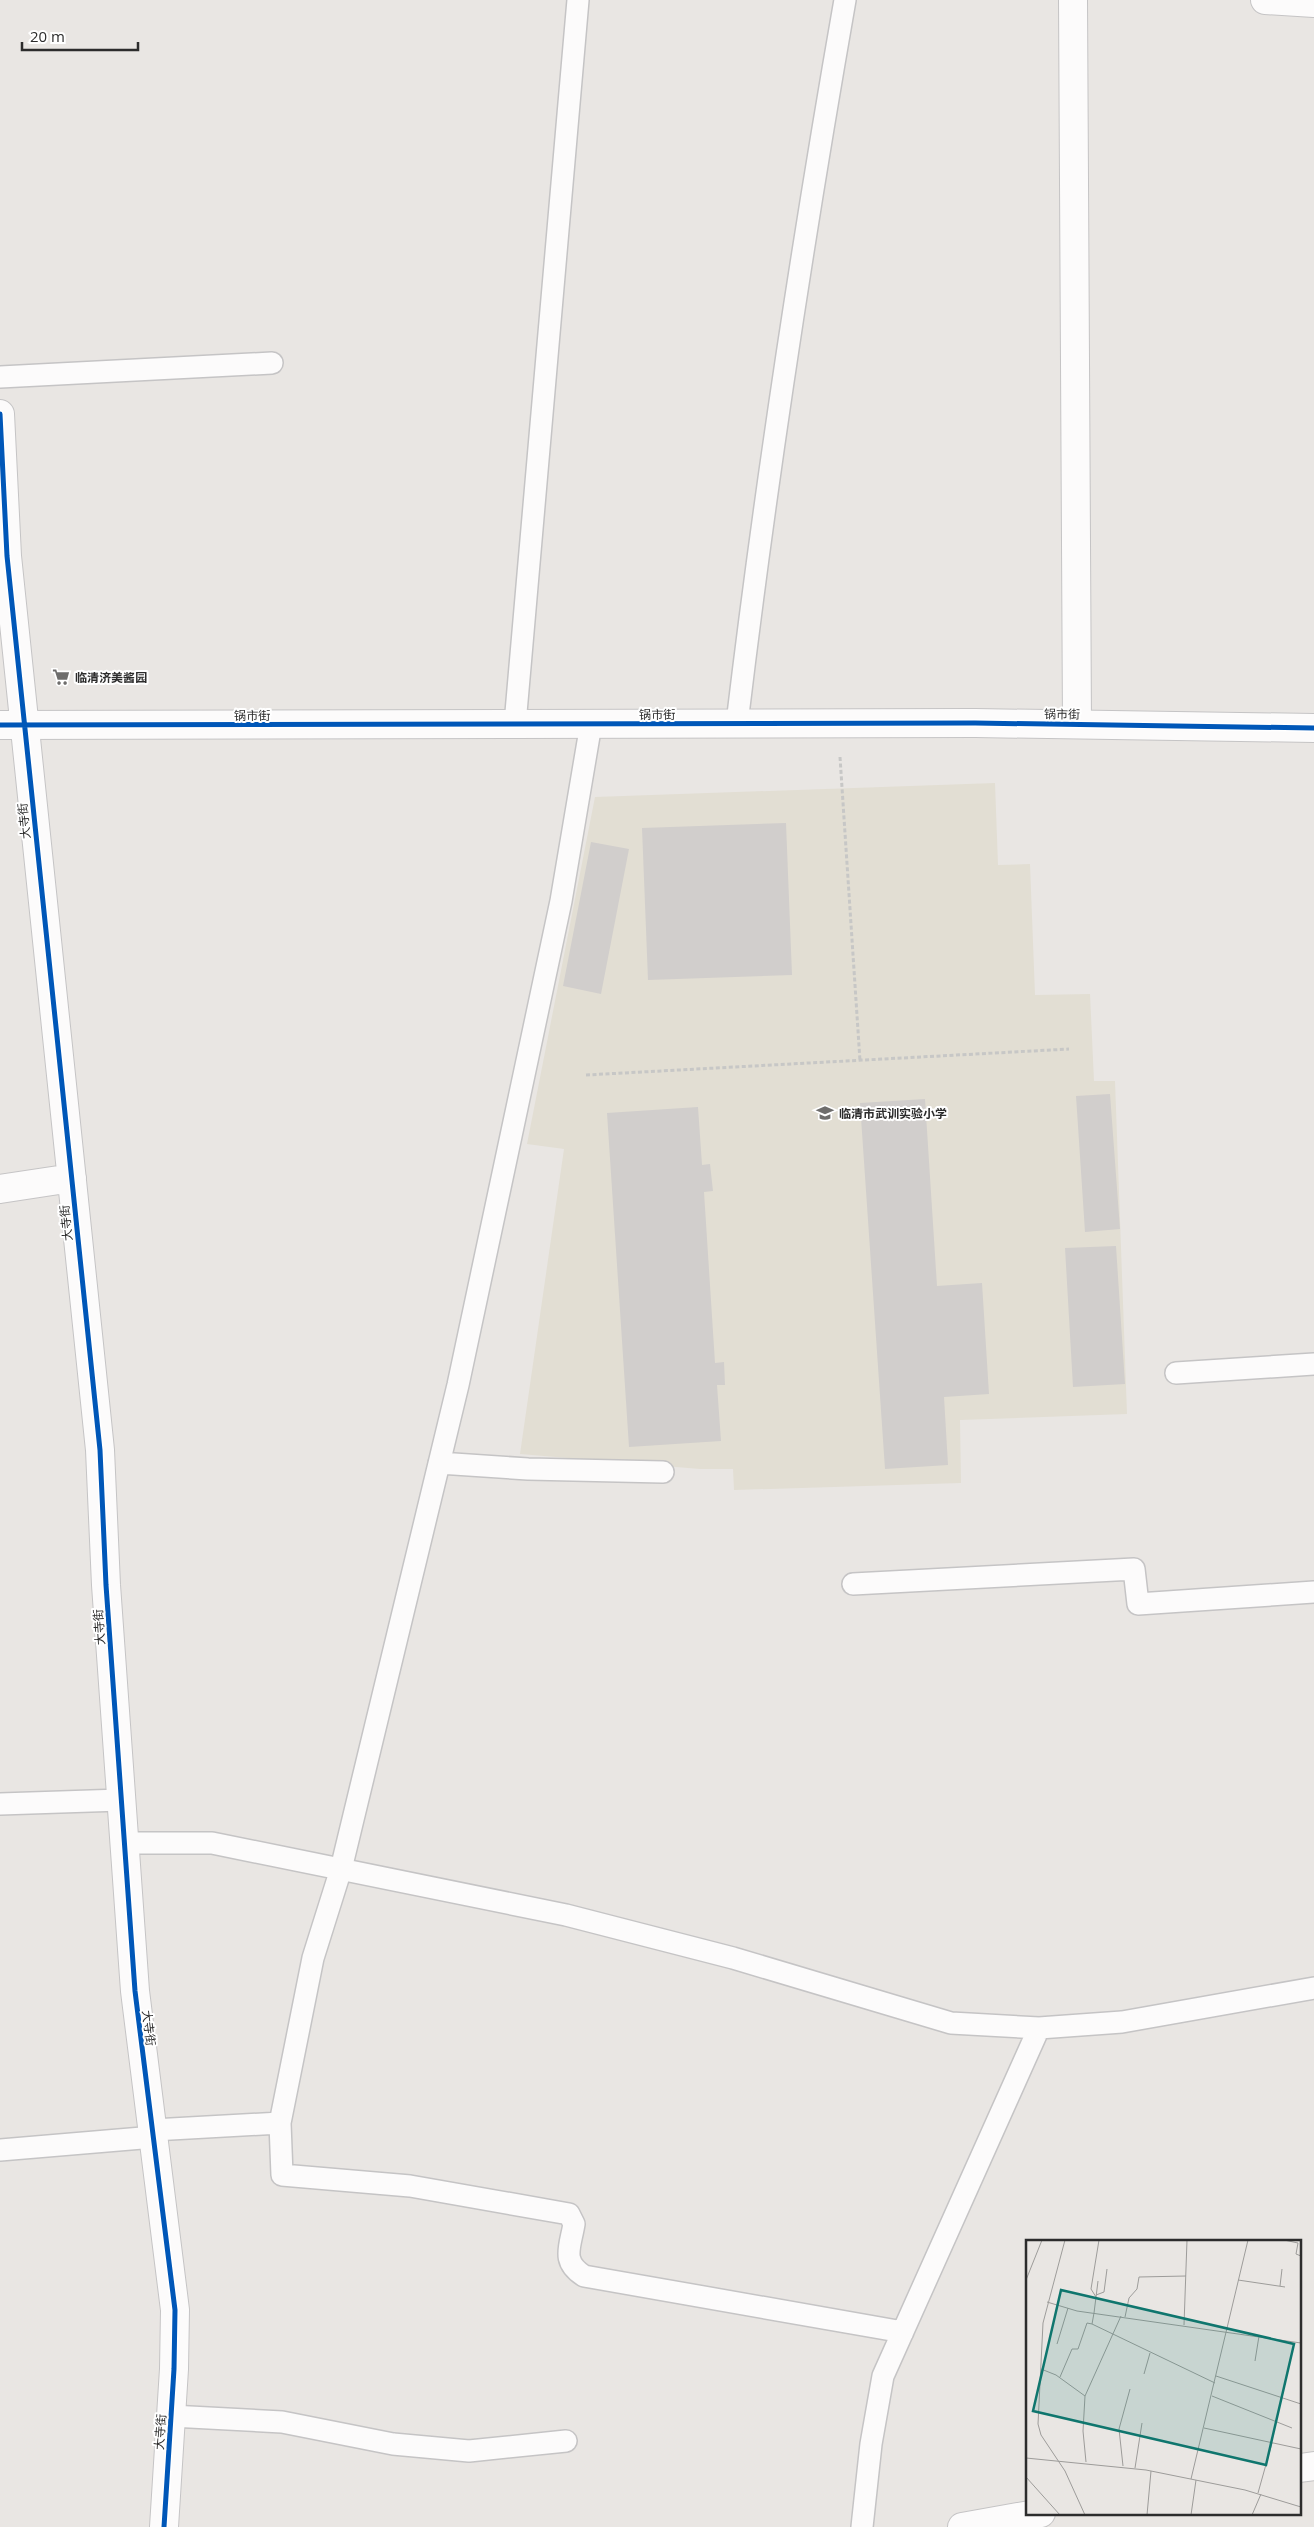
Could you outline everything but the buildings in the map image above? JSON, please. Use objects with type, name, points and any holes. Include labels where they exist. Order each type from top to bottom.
[{"type":"street","points":[[1073,0],[1077,724]]},
{"type":"street","points":[[1265,0],[1314,3]]},
{"type":"street","name":"大寺街","points":[[0,414],[7,556],[12,725],[72,1178],[100,1450],[106,1585],[134,1991],[175,2310],[164,2527]]},
{"type":"street","name":"锅市街","points":[[12,725],[838,723],[1077,724],[1314,728]]},
{"type":"street","points":[[0,1190],[72,1178]]},
{"type":"street","points":[[962,2527],[1035,2514]]},
{"type":"lane","points":[[515,724],[578,0]]},
{"type":"lane","points":[[737,723],[756,565],[822,130],[845,0]]},
{"type":"lane","points":[[0,377],[272,363]]},
{"type":"lane","points":[[591,724],[561,901],[458,1385],[341,1869],[313,1958],[280,2123],[282,2175],[410,2186],[569,2214],[574,2224],[568,2257],[572,2268],[584,2276],[903,2332]]},
{"type":"lane","points":[[1176,1373],[1314,1364]]},
{"type":"lane","points":[[439,1463],[528,1469],[663,1472]]},
{"type":"lane","points":[[853,1584],[1134,1569],[1138,1604],[1314,1592]]},
{"type":"lane","points":[[0,1804],[121,1800]]},
{"type":"lane","points":[[124,1843],[212,1843],[566,1915],[733,1958],[951,2023],[1039,2028],[1122,2022],[1314,1988]]},
{"type":"lane","points":[[862,2527],[871,2444],[883,2376],[1039,2028]]},
{"type":"lane","points":[[0,2150],[153,2133],[280,2123]]},
{"type":"lane","points":[[171,2416],[282,2422],[393,2444],[468,2451],[566,2441]]},
{"type":"path","points":[[838,723],[860,1061]]},
{"type":"path","points":[[586,1075],[1069,1049]]},
{"type":"shaded area","name":"临清市武训实验小学","points":[[995,783],[998,865],[1030,864],[1035,995],[1090,994],[1094,1081],[1115,1081],[1127,1414],[960,1420],[961,1483],[734,1490],[733,1469],[700,1469],[520,1454],[564,1149],[527,1144],[595,797]]},
{"type":"cycle path","points":[[0,414],[7,556],[100,1450],[106,1585],[135,1991],[175,2310],[174,2369],[164,2527]]},
{"type":"cycle path","points":[[0,725],[975,723],[1314,728]]},
{"type":"place","name":"临清济美酱园","points":[[61,677]]},
{"type":"place","name":"临清市武训实验小学","points":[[825,1113]]}]
